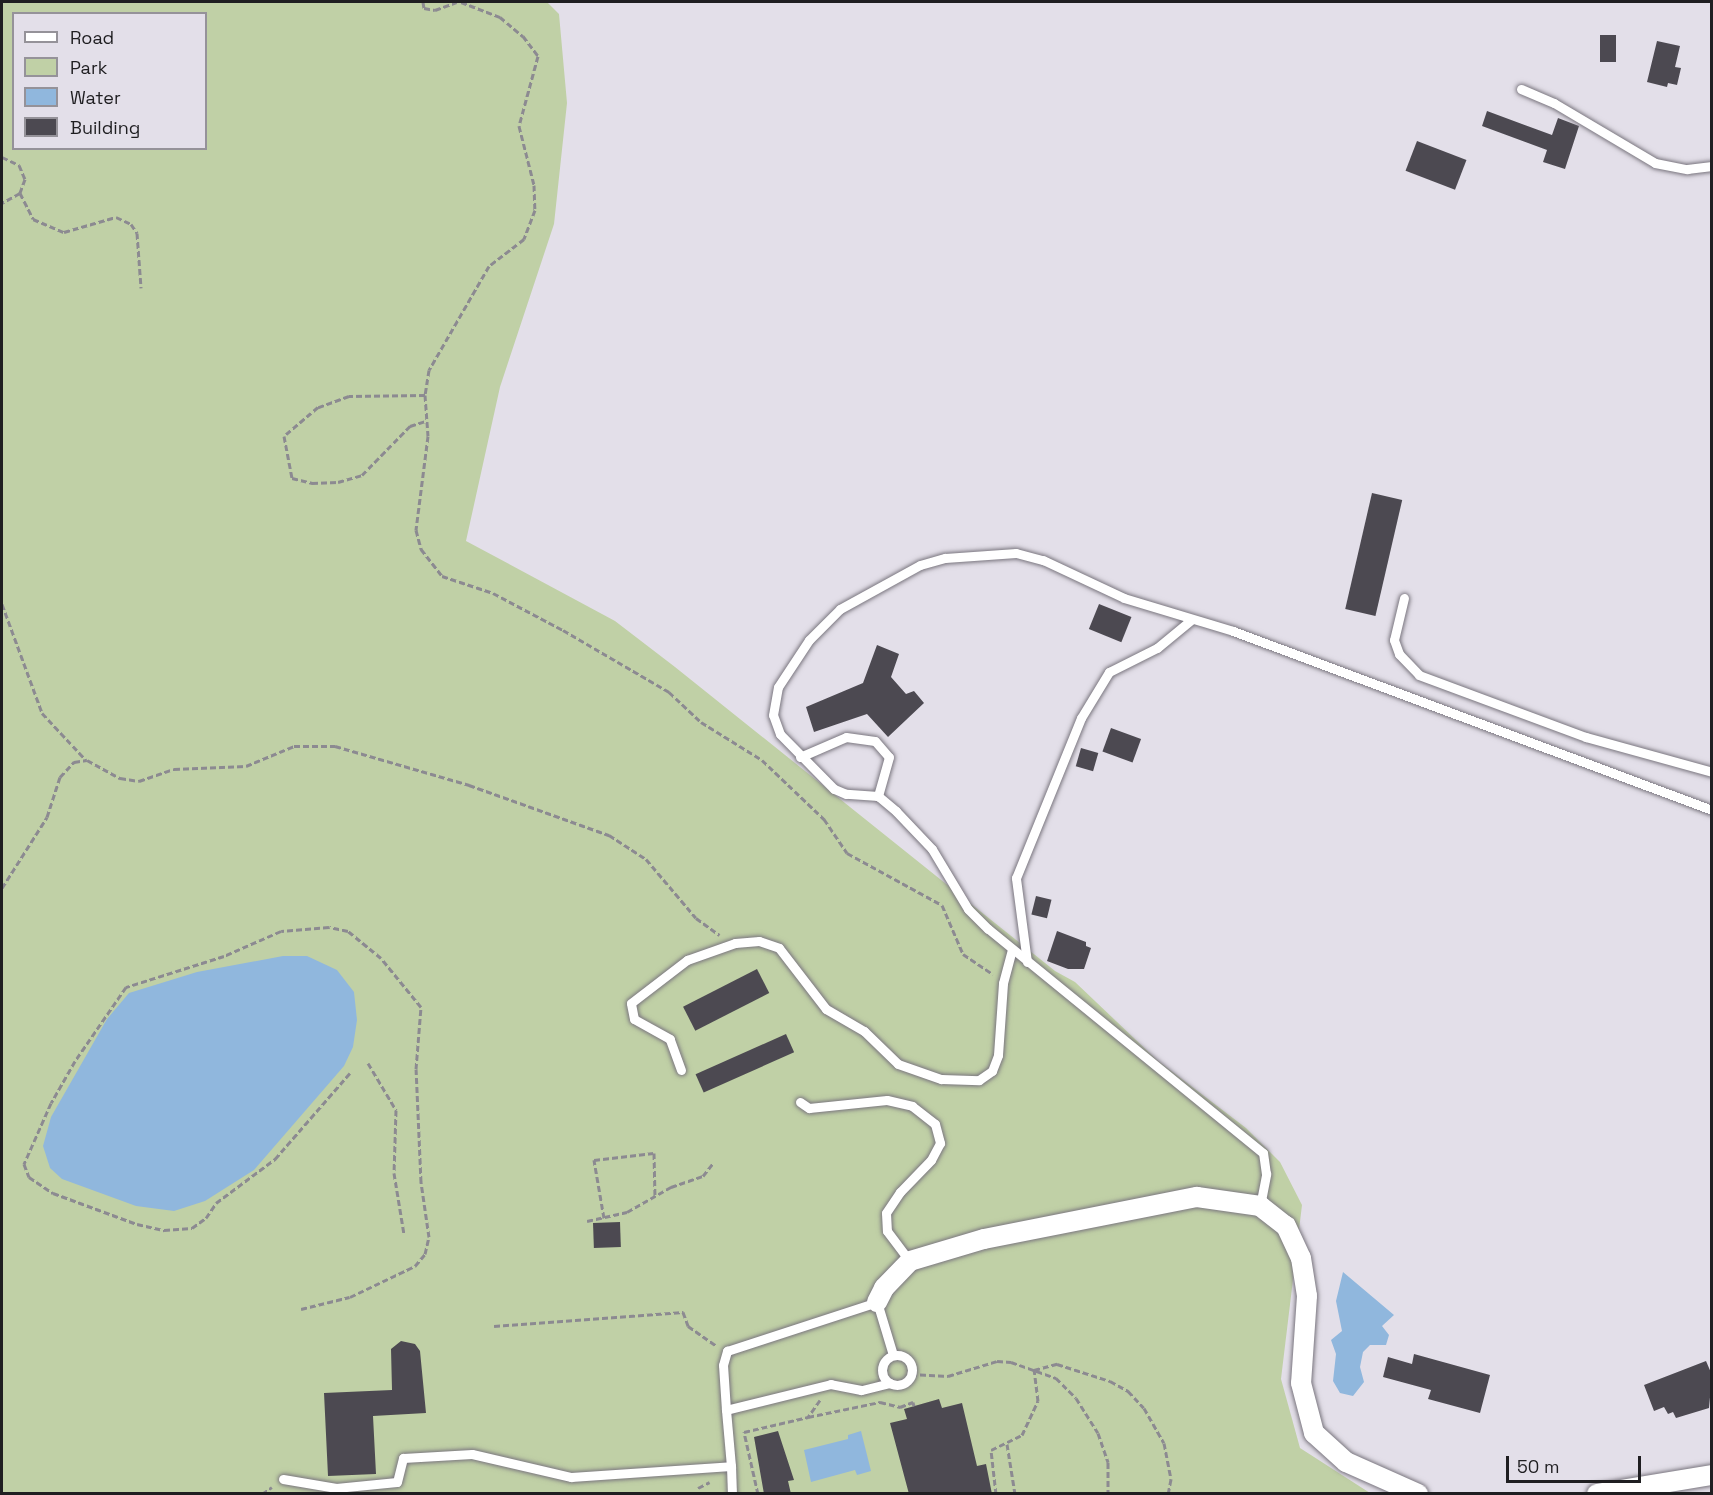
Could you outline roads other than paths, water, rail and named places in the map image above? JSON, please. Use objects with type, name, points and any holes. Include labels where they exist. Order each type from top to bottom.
[{"type":"street","points":[[877,1302],[884,1288],[910,1261],[984,1239],[1197,1197],[1260,1206],[1286,1226],[1301,1258],[1307,1296],[1301,1383],[1314,1433],[1346,1462],[1418,1494]]},
{"type":"street","points":[[1598,1494],[1712,1475]]},
{"type":"lane","points":[[1521,89],[1554,103],[1655,163],[1687,169],[1712,166]]},
{"type":"lane","points":[[1260,1206],[1266,1174],[1263,1153],[1027,962],[968,909],[932,849],[913,826],[878,796],[846,794],[834,789],[800,757],[780,734],[773,715],[778,687],[791,663],[840,609],[920,565],[945,558],[1016,553],[1043,560],[1124,598],[1233,631],[1712,810]]},
{"type":"lane","points":[[1404,598],[1394,640],[1399,654],[1419,675],[1586,737],[1712,772]]},
{"type":"lane","points":[[1027,962],[1016,878],[1081,718],[1109,672],[1123,662],[1157,648],[1191,620]]},
{"type":"lane","points":[[800,757],[846,737],[875,741],[889,757],[878,796]]},
{"type":"lane","points":[[681,1070],[670,1039],[633,1019],[631,1003],[687,960],[734,943],[759,940],[774,945],[837,1018],[864,1031],[898,1064],[953,1081],[979,1080],[992,1071],[998,1055],[1004,977],[1012,949]]},
{"type":"lane","points":[[800,1102],[809,1108],[887,1100],[912,1106],[935,1124],[940,1143],[932,1160],[900,1192],[886,1214],[887,1231],[910,1261]]},
{"type":"lane","points":[[732,1494],[723,1365],[727,1351],[877,1302],[893,1355]]},
{"type":"lane","points":[[726,1410],[831,1384],[861,1390],[890,1383],[903,1384],[911,1374],[909,1361],[893,1355]]},
{"type":"lane","points":[[890,1383],[882,1368],[893,1355]]},
{"type":"lane","points":[[283,1479],[336,1488],[397,1482],[403,1458],[471,1454],[571,1477],[731,1466]]},
{"type":"water","points":[[283,956],[307,956],[337,970],[354,992],[357,1020],[353,1047],[344,1066],[254,1170],[205,1201],[174,1211],[136,1206],[62,1179],[50,1168],[43,1146],[51,1117],[107,1019],[129,993],[197,972]]},
{"type":"water","points":[[1343,1272],[1394,1315],[1382,1326],[1389,1335],[1386,1345],[1370,1345],[1363,1352],[1360,1367],[1364,1382],[1353,1396],[1340,1393],[1333,1381],[1336,1354],[1331,1340],[1342,1331],[1336,1301]]},
{"type":"water","points":[[861,1431],[871,1471],[857,1475],[855,1470],[811,1482],[804,1450],[848,1439],[848,1435]]}]
